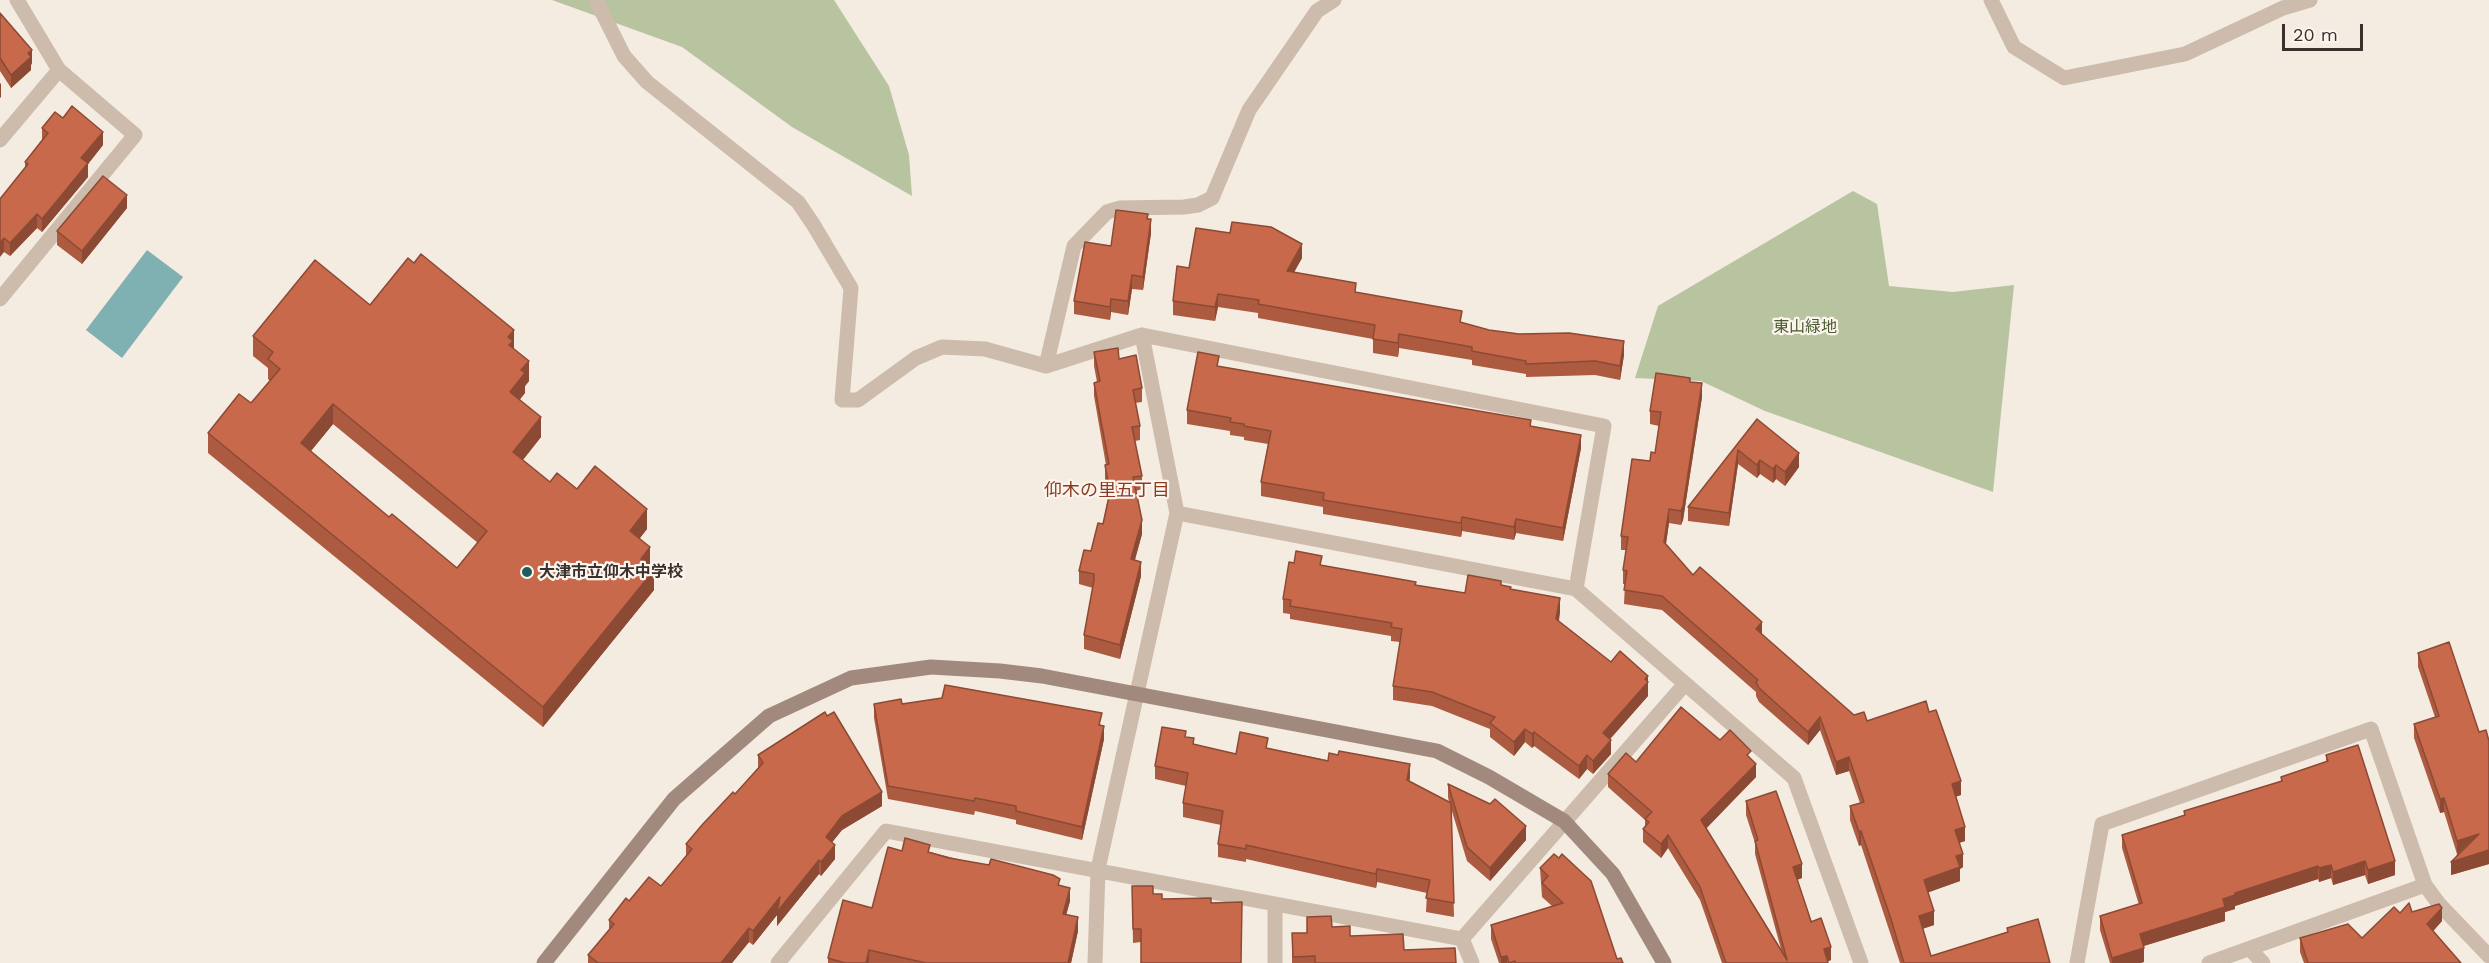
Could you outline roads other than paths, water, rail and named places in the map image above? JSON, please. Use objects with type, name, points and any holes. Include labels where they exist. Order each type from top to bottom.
[{"type":"street","points":[[0,299],[135,135],[59,70],[17,0]]},
{"type":"street","points":[[597,0],[624,56],[647,82],[798,202],[813,224],[851,288],[842,400],[858,400],[916,358],[942,347],[985,349],[1046,366],[1142,335],[1604,426],[1576,589]]},
{"type":"street","points":[[1046,366],[1074,246],[1107,212],[1120,208],[1184,207],[1198,205],[1212,198],[1249,110],[1317,11],[1334,0]]},
{"type":"street","points":[[1991,0],[2014,47],[2064,78],[2185,54],[2283,8],[2310,0]]},
{"type":"street","points":[[0,140],[59,70]]},
{"type":"street","points":[[1095,963],[1098,869],[1177,513],[1142,335]]},
{"type":"street","points":[[1177,513],[1576,589],[1794,778],[1861,963]]},
{"type":"street","points":[[544,963],[674,799],[769,716],[851,678],[931,667],[1042,676],[1437,751],[1489,777],[1564,821],[1613,874],[1660,952],[1664,963]]},
{"type":"street","points":[[1462,939],[1684,685]]},
{"type":"street","points":[[2077,963],[2102,824],[2371,729],[2425,885],[2439,904],[2489,956]]},
{"type":"street","points":[[778,963],[886,831],[1462,939]]},
{"type":"street","points":[[2209,963],[2425,885]]},
{"type":"street","points":[[1275,904],[1275,963]]},
{"type":"street","points":[[1462,939],[1472,963]]},
{"type":"street","points":[[2250,949],[2263,963]]},
{"type":"water","points":[[147,250],[183,277],[122,358],[86,330]]},
{"type":"place","name":"大津市立仰木中学校","points":[[527,572]]},
{"type":"district","name":"仰木の里五丁目","points":[[1107,491]]},
{"type":"park label","name":"東山緑地","points":[[1805,327]]}]
